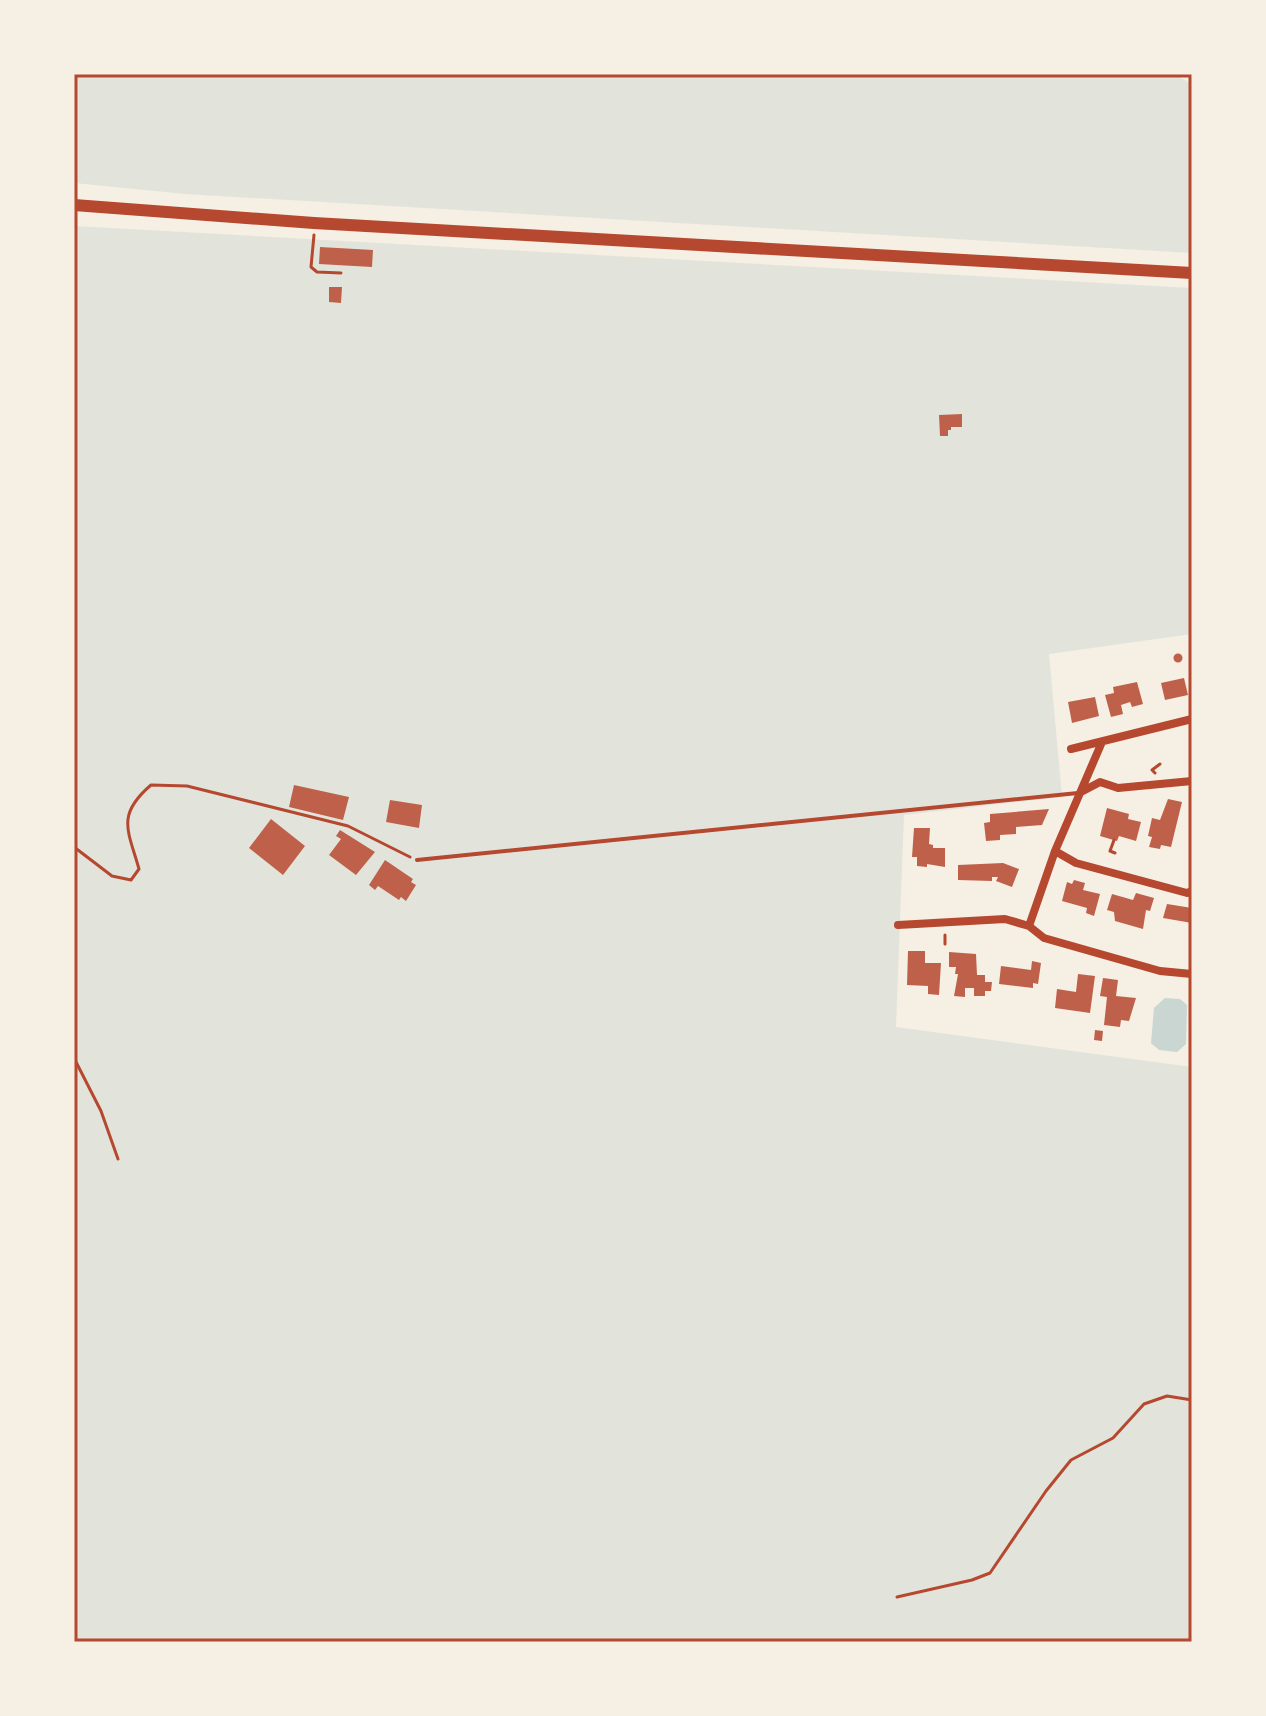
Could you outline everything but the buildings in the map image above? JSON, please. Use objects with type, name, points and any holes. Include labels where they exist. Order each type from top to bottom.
[{"type":"main road","points":[[74,205],[314,223],[1192,273]]},
{"type":"street","points":[[1071,749],[1192,719]]},
{"type":"street","points":[[1029,926],[1055,851],[1102,742]]},
{"type":"street","points":[[1080,793],[1100,782],[1118,788],[1192,781]]},
{"type":"street","points":[[1055,851],[1076,863],[1187,893],[1192,891]]},
{"type":"street","points":[[898,925],[1005,919],[1029,926],[1044,938],[1160,971],[1192,974]]},
{"type":"lane","points":[[417,860],[1080,793]]},
{"type":"path","points":[[314,223],[311,267],[317,272],[341,273]]},
{"type":"path","points":[[74,847],[112,876],[131,880],[139,869],[127,825],[132,801],[151,785],[187,786],[348,826],[417,860]]},
{"type":"path","points":[[1114,840],[1110,851],[1115,853]]},
{"type":"path","points":[[945,935],[945,944]]},
{"type":"path","points":[[74,1058],[101,1111],[118,1159]]},
{"type":"path","points":[[897,1597],[990,1573],[1071,1460],[1113,1438],[1144,1404],[1167,1396],[1192,1400]]},
{"type":"shaded area","points":[[74,74],[1174,74],[1192,84],[1192,253],[185,194],[74,183]]},
{"type":"shaded area","points":[[74,226],[1192,288],[1192,634],[1049,654],[1062,797],[904,815],[896,1027],[1192,1067],[1192,1642],[74,1642]]},
{"type":"shaded area","points":[[1165,998],[1180,999],[1187,1005],[1186,1044],[1177,1052],[1159,1050],[1151,1043],[1154,1008]]}]
